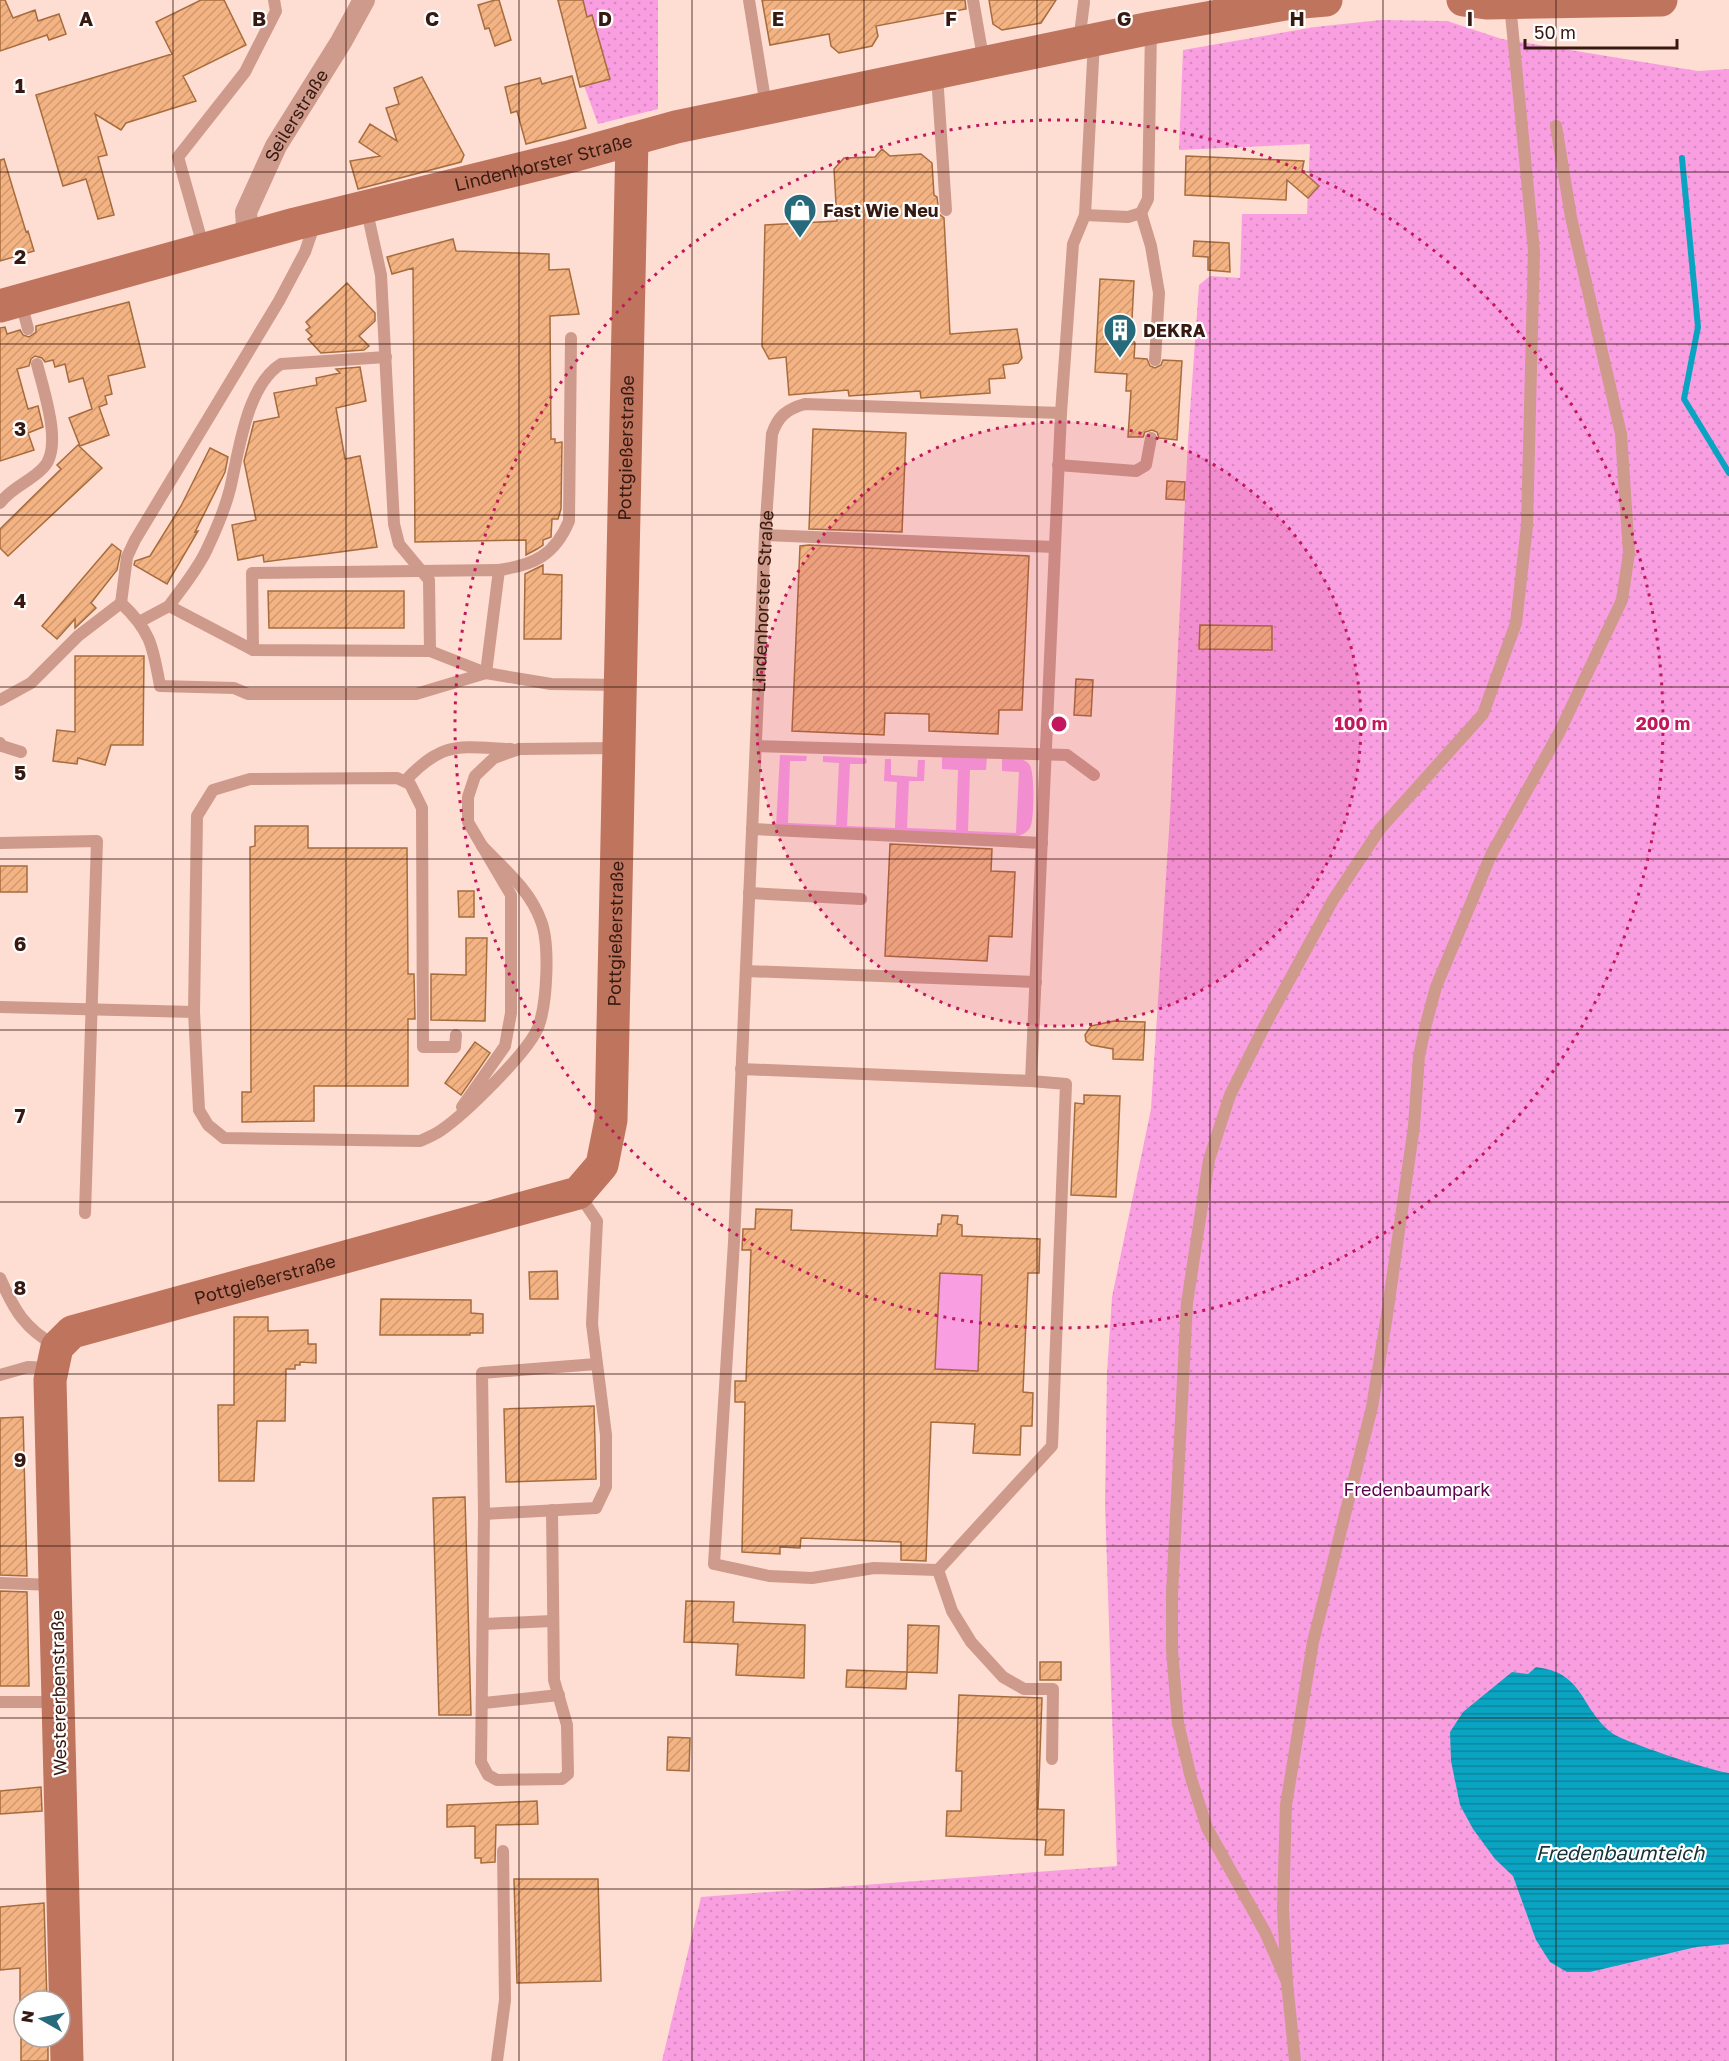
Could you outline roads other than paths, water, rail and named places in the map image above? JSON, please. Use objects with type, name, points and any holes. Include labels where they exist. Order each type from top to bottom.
[{"type":"street","name":"Seilerstraße","points":[[248,237],[246,213],[267,166],[364,0]]},
{"type":"street","name":"Lindenhorster Straße","points":[[16,312],[248,237],[766,107],[937,74],[1151,28],[1291,3],[1326,0]]},
{"type":"street","points":[[1463,0],[1510,2],[1661,0]]},
{"type":"street","name":"Pottgießerstraße","points":[[61,1349],[578,1193],[602,1165],[611,1120],[632,139]]},
{"type":"street","name":"Westererbenstraße","points":[[61,1349],[50,1380],[67,2061]]},
{"type":"lane","points":[[204,250],[178,157],[245,72],[276,11],[274,0]]},
{"type":"lane","points":[[749,0],[766,107]]},
{"type":"lane","points":[[973,0],[984,64]]},
{"type":"lane","points":[[1031,1081],[1061,413],[1073,244],[1085,215],[1086,42],[1084,2]]},
{"type":"lane","points":[[1287,1982],[1265,1932],[1207,1828],[1191,1778],[1178,1723],[1172,1650],[1172,1594],[1187,1303],[1209,1160],[1235,1085],[1333,900],[1380,829],[1483,714],[1516,623],[1527,526],[1534,251],[1510,2]]},
{"type":"lane","points":[[1151,28],[1148,199],[1141,213],[1151,246],[1159,293],[1155,360]]},
{"type":"lane","points":[[937,74],[946,210]]},
{"type":"lane","points":[[1295,2061],[1283,1909],[1286,1805],[1313,1642],[1372,1407],[1417,1096],[1419,1056],[1426,1024],[1436,987],[1491,855],[1559,733],[1622,600],[1629,553],[1621,434],[1571,217],[1556,126]]},
{"type":"lane","points":[[366,207],[381,275],[394,524],[399,544],[429,580],[430,651]]},
{"type":"lane","points":[[1085,215],[1128,217],[1141,213]]},
{"type":"lane","points":[[0,700],[31,683],[78,636],[121,603],[127,557],[135,540],[279,301],[305,252],[316,219]]},
{"type":"lane","points":[[253,650],[252,573],[499,570],[521,567],[557,545],[569,520],[571,338]]},
{"type":"lane","points":[[141,621],[169,606],[206,551],[230,490],[244,422],[265,381],[275,368],[280,364],[386,357]]},
{"type":"lane","points":[[0,503],[8,492],[45,467],[54,436],[37,364]]},
{"type":"lane","name":"Lindenhorster Straße","points":[[939,1570],[874,1568],[812,1578],[769,1576],[714,1564],[734,1242],[765,535],[772,434],[776,420],[790,408],[805,404],[1061,413]]},
{"type":"lane","points":[[1058,465],[1136,471],[1146,465],[1151,438]]},
{"type":"lane","points":[[765,535],[1055,547]]},
{"type":"lane","points":[[486,673],[499,570]]},
{"type":"lane","points":[[121,603],[141,621],[153,646],[160,686],[234,688],[248,694],[416,694],[486,673]]},
{"type":"lane","points":[[169,606],[253,650],[430,651],[486,673],[551,684],[621,685]]},
{"type":"lane","points":[[0,743],[2,746],[21,752]]},
{"type":"lane","points":[[756,746],[1067,755],[1094,775]]},
{"type":"lane","points":[[405,782],[434,754],[454,747],[620,748]]},
{"type":"lane","points":[[453,1120],[505,1046],[511,1013],[511,895],[468,822],[468,796],[475,776],[494,758],[519,749]]},
{"type":"lane","points":[[456,1035],[455,1047],[423,1047],[422,808],[410,784],[397,778],[250,779],[213,789],[197,816],[194,1012],[199,1110],[208,1125],[224,1138],[420,1141],[439,1132],[494,1083],[539,1027],[544,1005],[545,938],[542,922],[530,897],[482,846]]},
{"type":"lane","points":[[752,829],[1042,843]]},
{"type":"lane","points":[[0,843],[97,842],[85,1213]]},
{"type":"lane","points":[[749,894],[861,899]]},
{"type":"lane","points":[[746,970],[1036,982]]},
{"type":"lane","points":[[0,1007],[194,1012]]},
{"type":"lane","points":[[741,1069],[1066,1084],[1052,1446],[939,1570],[952,1611],[971,1642],[1003,1677],[1024,1689],[1053,1689],[1052,1759]]},
{"type":"lane","points":[[484,1514],[596,1508],[606,1487],[606,1435],[592,1324],[597,1221],[578,1193]]},
{"type":"lane","points":[[0,1278],[10,1302],[34,1334],[61,1349]]},
{"type":"lane","points":[[0,1375],[28,1367],[61,1349]]},
{"type":"lane","points":[[552,1510],[554,1680],[570,1744],[568,1774],[562,1779],[497,1780],[488,1775],[482,1762],[484,1514],[482,1373],[596,1364]]},
{"type":"lane","points":[[0,1583],[56,1584]]},
{"type":"lane","points":[[484,1624],[552,1621]]},
{"type":"lane","points":[[484,1703],[559,1695]]},
{"type":"lane","points":[[0,1702],[58,1702]]},
{"type":"lane","points":[[497,2061],[505,2000],[503,1851]]},
{"type":"water","name":"Fredenbaumteich","points":[[1536,1667],[1552,1670],[1564,1676],[1580,1692],[1601,1723],[1619,1737],[1669,1756],[1729,1773],[1729,1944],[1696,1947],[1590,1972],[1567,1972],[1550,1962],[1536,1940],[1513,1876],[1495,1859],[1473,1829],[1460,1805],[1451,1761],[1450,1732],[1463,1712],[1512,1672],[1528,1674]]},
{"type":"waterway","points":[[1682,158],[1698,327],[1684,399],[1729,473]]},
{"type":"place","name":"Fast Wie Neu","points":[[800,239]]},
{"type":"place","name":"DEKRA","points":[[1120,359]]},
{"type":"park label","name":"Fredenbaumpark","points":[[1417,1489]]}]
